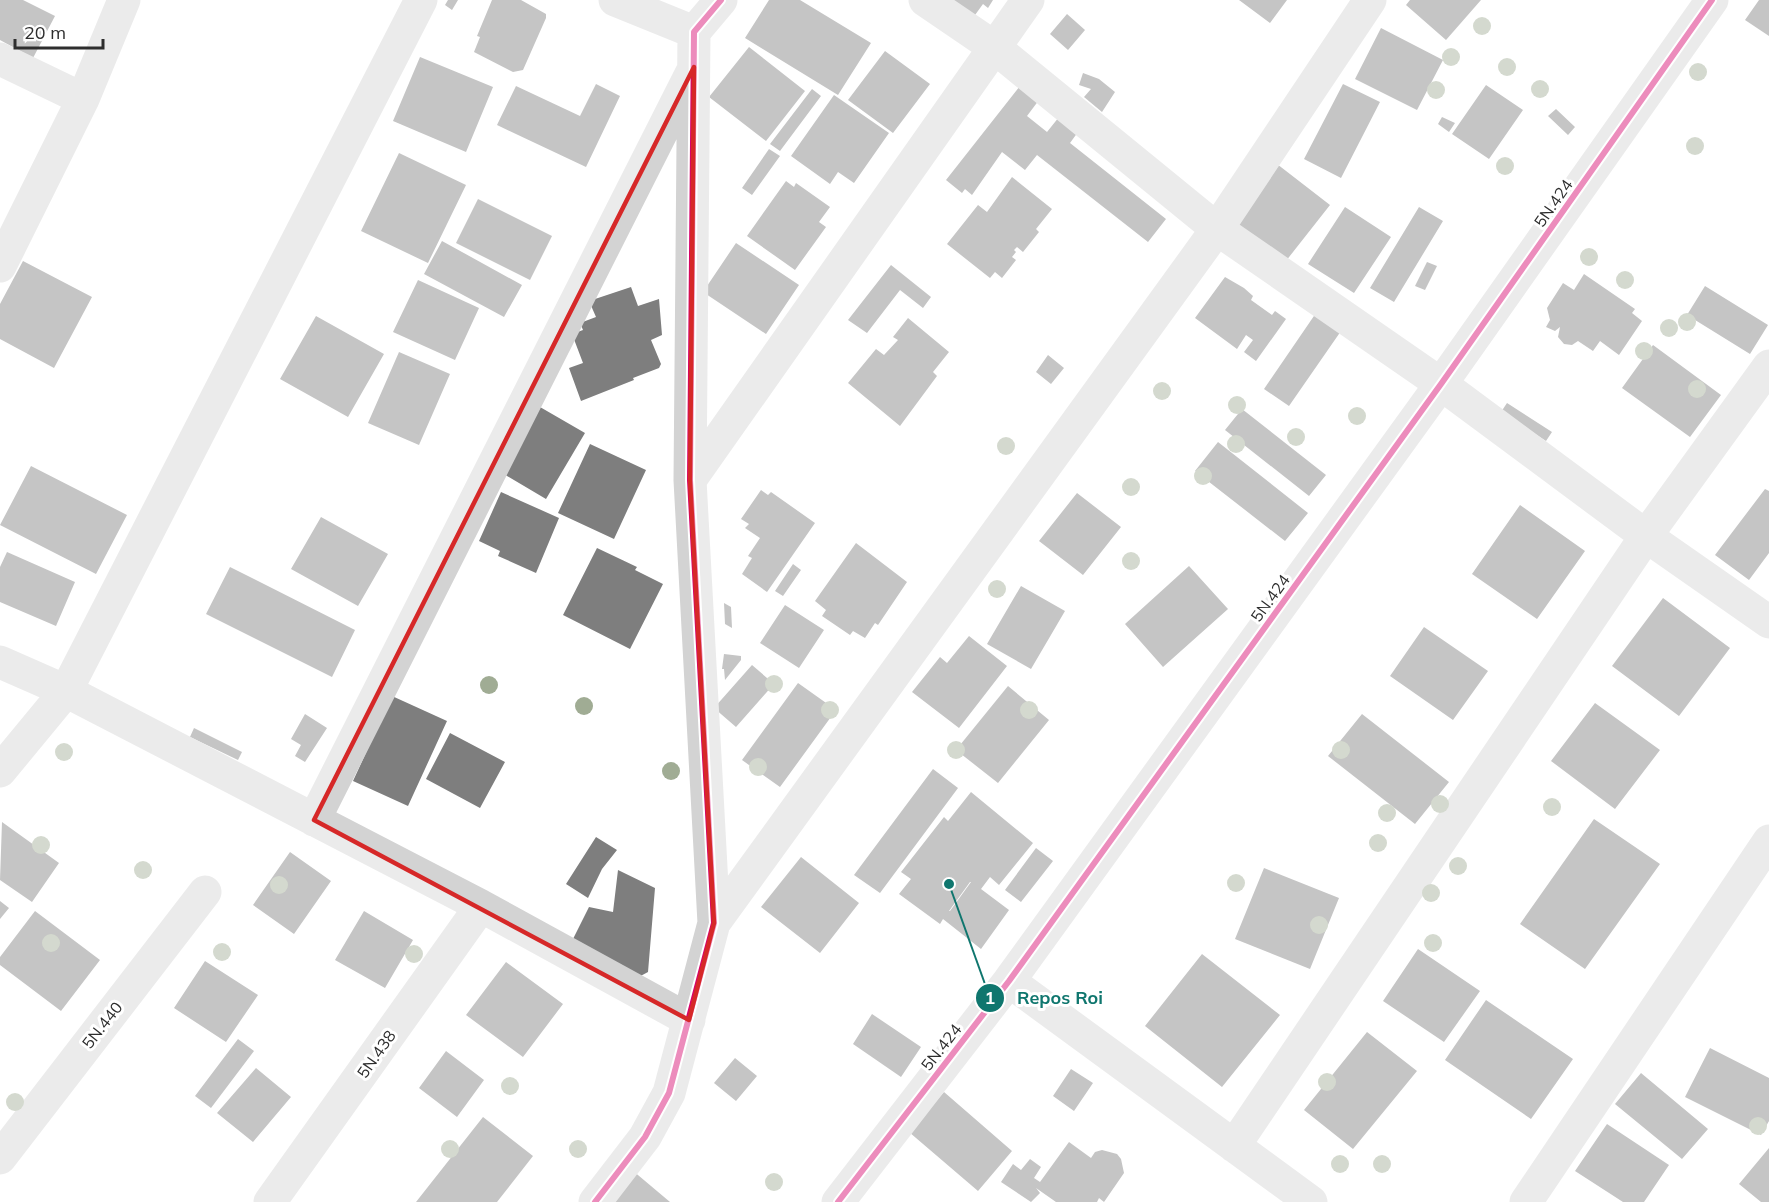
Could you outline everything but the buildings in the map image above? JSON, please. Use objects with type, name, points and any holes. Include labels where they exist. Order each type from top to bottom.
[{"type":"street","points":[[0,266],[83,99],[124,0]]},
{"type":"street","points":[[0,771],[66,691],[421,0]]},
{"type":"street","points":[[615,0],[694,32]]},
{"type":"street","points":[[595,1202],[645,1137],[669,1093],[714,923],[690,480],[694,32],[721,0]]},
{"type":"street","points":[[925,0],[994,47],[1217,229],[1441,384],[1646,536],[1769,622]]},
{"type":"street","points":[[690,480],[1028,0]]},
{"type":"street","points":[[714,923],[1217,229],[1370,0]]},
{"type":"street","name":"5N.424","points":[[838,1202],[1009,981],[1441,384],[1712,0]]},
{"type":"street","points":[[0,58],[83,99]]},
{"type":"street","points":[[314,820],[694,67]]},
{"type":"street","points":[[1234,1146],[1646,536],[1769,366]]},
{"type":"street","points":[[0,662],[66,691],[481,906],[689,1020]]},
{"type":"street","points":[[1527,1202],[1769,841]]},
{"type":"street","name":"5N.440","points":[[0,1158],[205,892]]},
{"type":"street","name":"5N.438","points":[[270,1202],[481,906]]},
{"type":"street","points":[[1009,981],[1311,1202]]},
{"type":"highlighted area","points":[[694,67],[690,480],[714,923],[689,1020],[314,820]]},
{"type":"cycle path","points":[[595,1202],[645,1137],[669,1093],[714,923],[690,480],[694,32],[721,0]]},
{"type":"cycle path","points":[[838,1202],[1009,981],[1441,384],[1712,0]]},
{"type":"place","name":"Repos Roi","points":[[949,884]]}]
